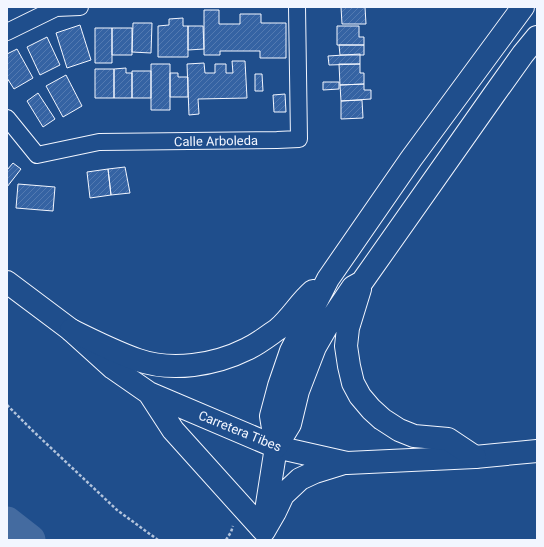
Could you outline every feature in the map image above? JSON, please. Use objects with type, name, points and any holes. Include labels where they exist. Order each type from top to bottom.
[{"type":"main road","points":[[265,535],[266,506],[276,447],[271,416],[278,386],[291,351],[328,279],[411,159],[523,7]]},
{"type":"main road","points":[[475,457],[448,439],[414,436],[399,430],[371,410],[360,396],[353,383],[346,346],[348,328],[362,282],[523,54],[537,37]]},
{"type":"main road","points":[[71,330],[107,348],[139,360],[158,365],[181,366],[215,361],[246,350],[264,339],[279,328],[308,296],[328,279]]},
{"type":"main road","name":"Carretera Tibes","points":[[7,282],[71,330],[113,368],[149,393],[276,447],[346,463],[475,457],[537,451]]},
{"type":"main road","points":[[276,447],[290,424],[298,391],[315,347],[330,321],[353,287],[362,282]]},
{"type":"main road","points":[[149,393],[173,430],[265,535]]},
{"type":"main road","points":[[265,535],[283,495],[300,479],[315,472],[346,463]]},
{"type":"street","points":[[7,32],[56,8],[80,7]]},
{"type":"street","name":"Calle Arboleda","points":[[11,123],[37,155],[98,142],[299,139],[297,7]]},
{"type":"path","points":[[7,405],[38,437],[117,510],[158,540]]},
{"type":"building","points":[[341,7],[365,7],[366,24],[342,24]]},
{"type":"building","points":[[204,10],[219,10],[219,24],[240,24],[240,14],[261,14],[261,23],[286,23],[286,58],[260,58],[260,51],[220,51],[220,55],[204,55]]},
{"type":"building","points":[[183,18],[183,26],[188,26],[188,57],[158,57],[158,26],[169,25],[169,19]]},
{"type":"building","points":[[133,23],[152,23],[151,53],[132,52]]},
{"type":"building","points":[[80,25],[91,60],[67,68],[56,33]]},
{"type":"building","points":[[188,26],[203,26],[204,49],[188,50]]},
{"type":"building","points":[[337,26],[359,26],[359,37],[364,37],[364,45],[337,45]]},
{"type":"building","points":[[95,28],[112,28],[112,63],[95,63]]},
{"type":"building","points":[[112,28],[132,28],[132,55],[112,55]]},
{"type":"building","points":[[47,37],[60,65],[40,75],[27,47]]},
{"type":"building","points":[[339,45],[364,45],[364,55],[340,55]]},
{"type":"building","points":[[17,49],[33,78],[14,89],[7,78],[7,54]]},
{"type":"building","points":[[360,54],[360,64],[329,65],[328,56]]},
{"type":"building","points":[[232,61],[245,61],[247,98],[198,99],[199,114],[189,115],[187,64],[204,63],[205,73],[215,73],[215,64],[226,64],[226,73],[233,73]]},
{"type":"building","points":[[151,64],[170,64],[170,110],[151,110]]},
{"type":"building","points":[[339,64],[360,64],[360,73],[364,73],[364,84],[340,85]]},
{"type":"building","points":[[126,68],[126,73],[132,73],[132,98],[114,98],[114,69]]},
{"type":"building","points":[[95,69],[114,69],[114,98],[95,98]]},
{"type":"building","points":[[132,71],[151,71],[151,98],[132,98]]},
{"type":"building","points":[[170,73],[178,73],[178,77],[188,77],[188,97],[170,97]]},
{"type":"building","points":[[255,74],[262,74],[263,91],[255,91]]},
{"type":"building","points":[[66,75],[82,106],[63,117],[46,86]]},
{"type":"building","points":[[323,82],[339,82],[339,89],[323,90]]},
{"type":"building","points":[[364,84],[364,90],[371,90],[371,99],[341,101],[340,85]]},
{"type":"building","points":[[38,93],[55,119],[43,127],[27,101]]},
{"type":"building","points":[[285,94],[286,112],[274,112],[273,95]]},
{"type":"building","points":[[362,100],[363,118],[341,119],[341,101]]},
{"type":"building","points":[[13,163],[21,169],[7,187],[7,170]]},
{"type":"building","points":[[125,167],[130,193],[111,195],[108,169]]},
{"type":"building","points":[[108,169],[111,195],[90,198],[87,172]]},
{"type":"building","points":[[18,184],[55,187],[53,211],[16,208]]},
{"type":"waterway","points":[[7,522],[30,540]]}]
